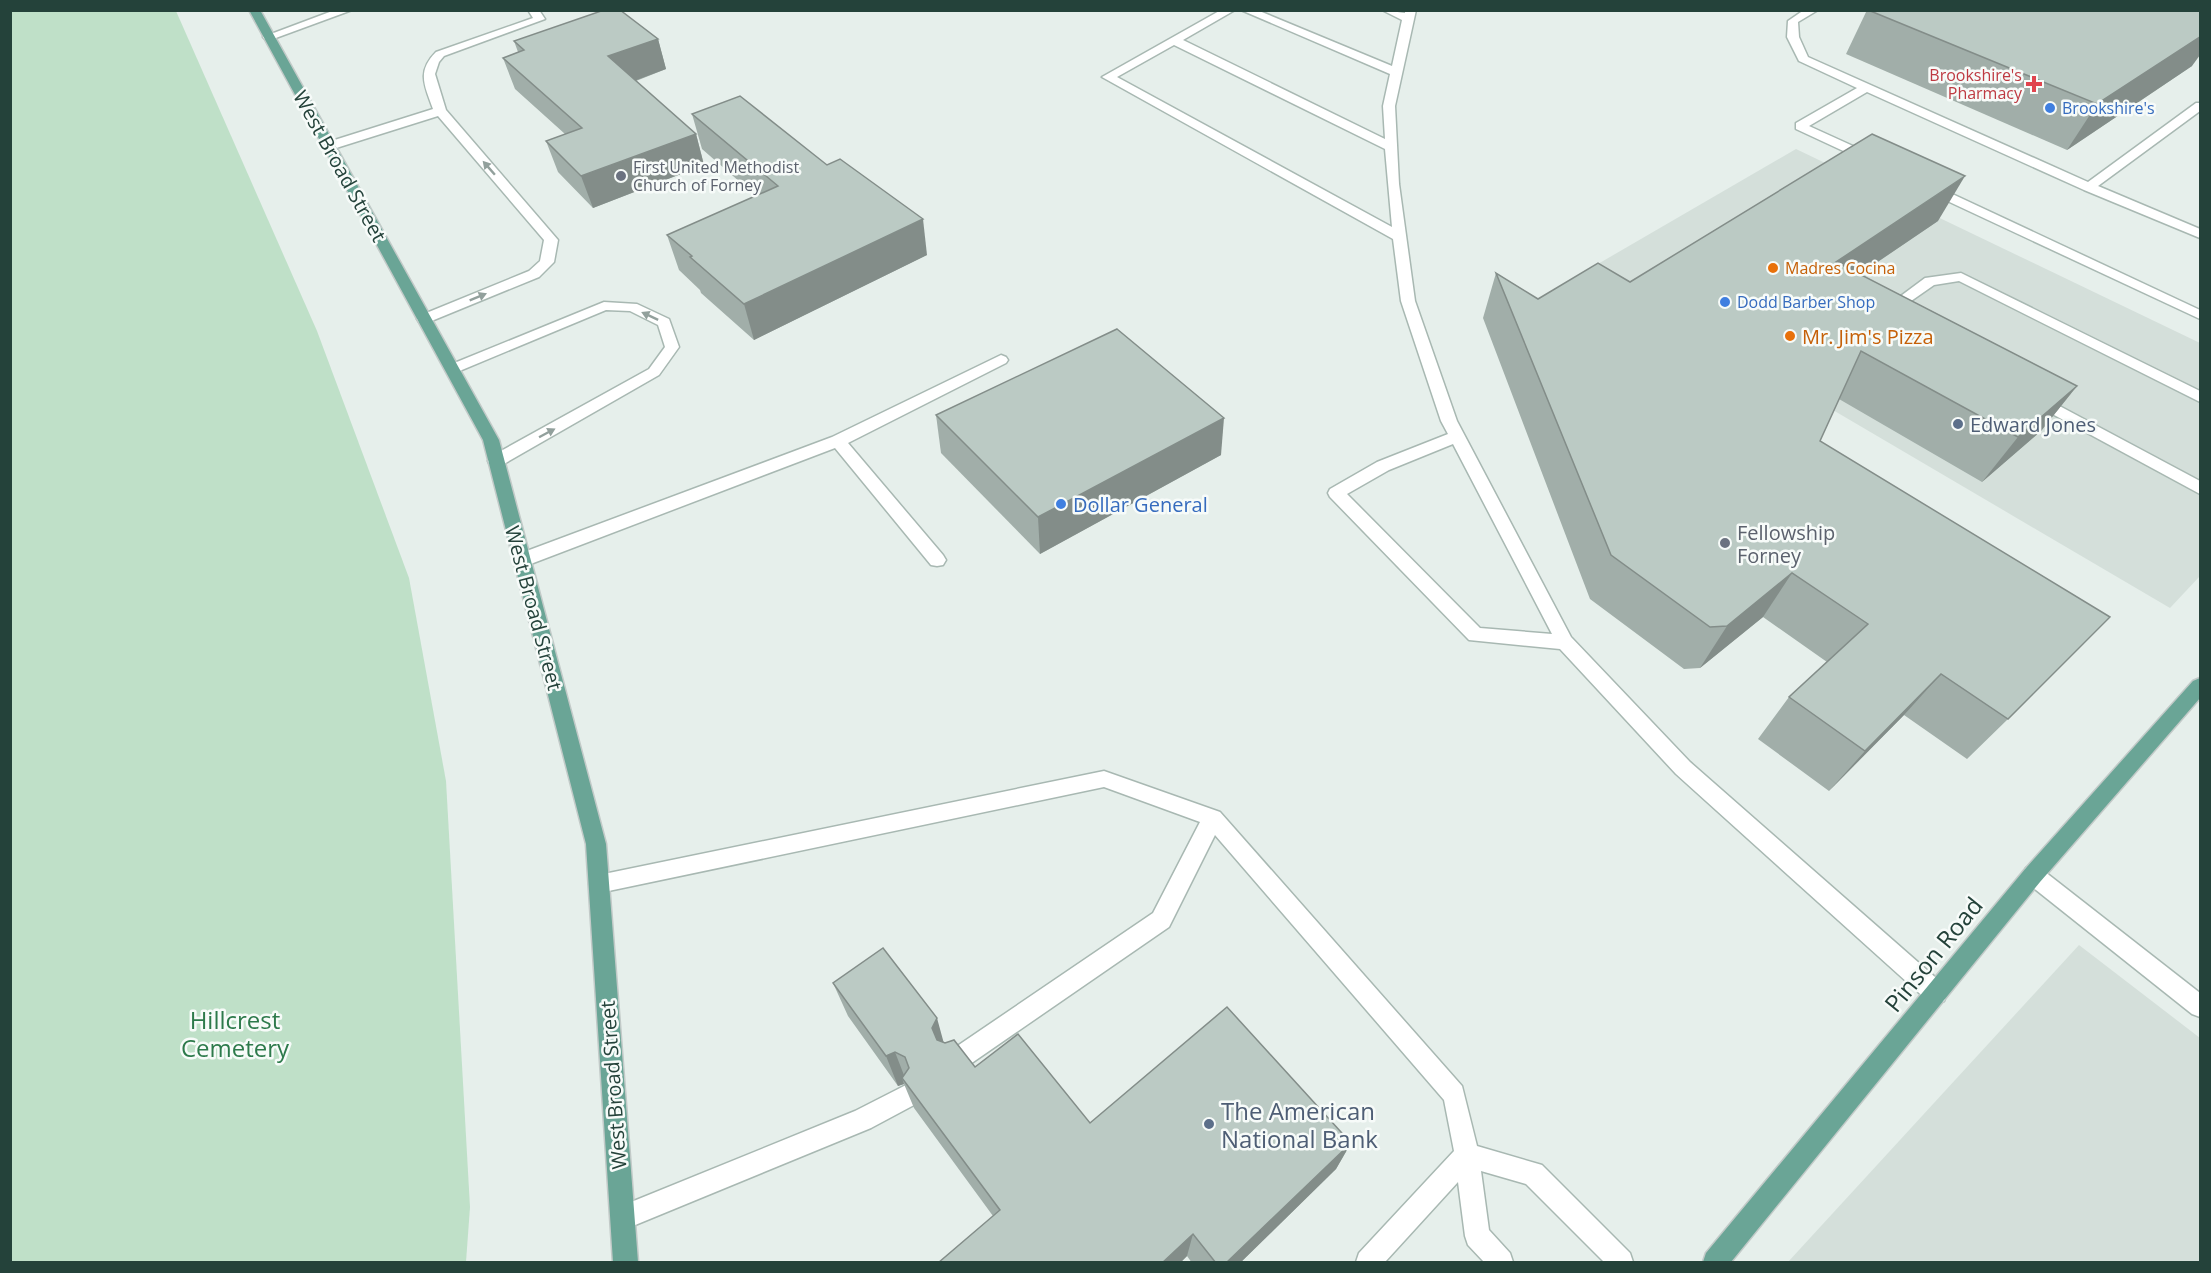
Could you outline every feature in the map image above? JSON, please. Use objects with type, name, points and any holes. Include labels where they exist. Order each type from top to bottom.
[{"type":"main road","name":"West Broad Street","points":[[254,10],[491,440],[596,844],[626,1263]]},
{"type":"main road","name":"Pinson Road","points":[[1715,1263],[2033,875],[2200,686]]},
{"type":"street","points":[[269,37],[347,10]]},
{"type":"street","points":[[424,319],[534,274],[547,262],[551,240],[440,111],[427,76],[431,61],[440,54],[540,19],[533,10]]},
{"type":"street","points":[[1230,10],[1108,77],[1400,237]]},
{"type":"street","points":[[1246,10],[1396,72]]},
{"type":"street","points":[[1387,10],[1410,14],[1389,106],[1391,147],[1408,301],[1449,421],[1565,642],[1683,768],[1936,993]]},
{"type":"street","points":[[1813,10],[1793,21],[1792,37],[1803,59],[2200,234]]},
{"type":"street","points":[[1175,41],[1391,147]]},
{"type":"street","points":[[1867,87],[1800,126],[1887,167]]},
{"type":"street","points":[[2089,187],[2200,106]]},
{"type":"street","points":[[329,146],[440,111]]},
{"type":"street","points":[[1919,182],[2200,315]]},
{"type":"street","points":[[1907,325],[1893,307],[1930,280],[1961,277],[2200,397]]},
{"type":"street","points":[[452,369],[604,306],[632,307],[664,322],[672,347],[654,372],[496,461]]},
{"type":"street","points":[[522,560],[838,441],[1002,360]]},
{"type":"street","points":[[2027,394],[2200,488]]},
{"type":"street","points":[[1457,436],[1383,466],[1336,493],[1475,634],[1565,642]]},
{"type":"street","points":[[838,441],[937,560]]},
{"type":"street","points":[[599,884],[1104,778],[1213,818],[1454,1094],[1467,1155],[1477,1236],[1502,1263]]},
{"type":"street","points":[[955,1061],[1161,920],[1213,818]]},
{"type":"street","points":[[2033,875],[2200,1006]]},
{"type":"street","points":[[623,1218],[863,1120],[906,1097]]},
{"type":"street","points":[[1368,1263],[1467,1155]]},
{"type":"street","points":[[1467,1155],[1533,1174],[1622,1263]]},
{"type":"shaded area","points":[[1796,149],[2200,343],[2200,576],[2170,608],[1591,268]]},
{"type":"shaded area","points":[[2079,945],[2200,1038],[2200,1262],[1788,1262]]},
{"type":"green space","name":"Hillcrest Cemetery","points":[[10,11],[176,11],[317,331],[409,578],[446,781],[470,1207],[466,1262],[11,1262]]},
{"type":"building","points":[[604,10],[620,10],[658,39],[608,56],[696,134],[581,176],[546,141],[582,128],[503,58],[524,50],[514,41]]},
{"type":"building","points":[[1868,10],[2200,10],[2200,37],[2097,104]]},
{"type":"building","points":[[740,96],[827,165],[840,159],[923,219],[744,304],[667,235],[778,186],[692,114]]},
{"type":"building","points":[[1872,134],[1965,176],[1836,262],[2077,386],[2018,437],[1861,351],[1820,441],[2110,617],[2008,719],[1941,674],[1865,751],[1789,697],[1868,624],[1792,573],[1727,626],[1710,627],[1611,555],[1496,273],[1538,299],[1598,263],[1630,282]]},
{"type":"building","name":"Dollar General","points":[[1117,329],[1224,418],[1038,517],[936,415]]},
{"type":"building","name":"The American National Bank","points":[[883,948],[937,1018],[932,1028],[937,1040],[945,1043],[954,1040],[975,1067],[1018,1034],[1090,1123],[1227,1007],[1351,1143],[1226,1263],[1216,1263],[1193,1234],[1162,1263],[938,1263],[1000,1210],[902,1078],[909,1068],[905,1057],[895,1052],[886,1056],[833,983]]},
{"type":"place","name":"Brookshire's Pharmacy","points":[[2034,84]]},
{"type":"place","name":"Brookshire's","points":[[2050,108]]},
{"type":"place","name":"First United Methodist Church of Forney","points":[[621,176]]},
{"type":"place","name":"Madres Cocina","points":[[1773,268]]},
{"type":"place","name":"Dodd Barber Shop","points":[[1725,302]]},
{"type":"place","name":"Mr. Jim's Pizza","points":[[1790,336]]},
{"type":"place","name":"Edward Jones","points":[[1958,424]]},
{"type":"place","name":"Dollar General","points":[[1061,504]]},
{"type":"place","name":"Fellowship Forney","points":[[1725,543]]},
{"type":"place","name":"The American National Bank","points":[[1209,1124]]}]
